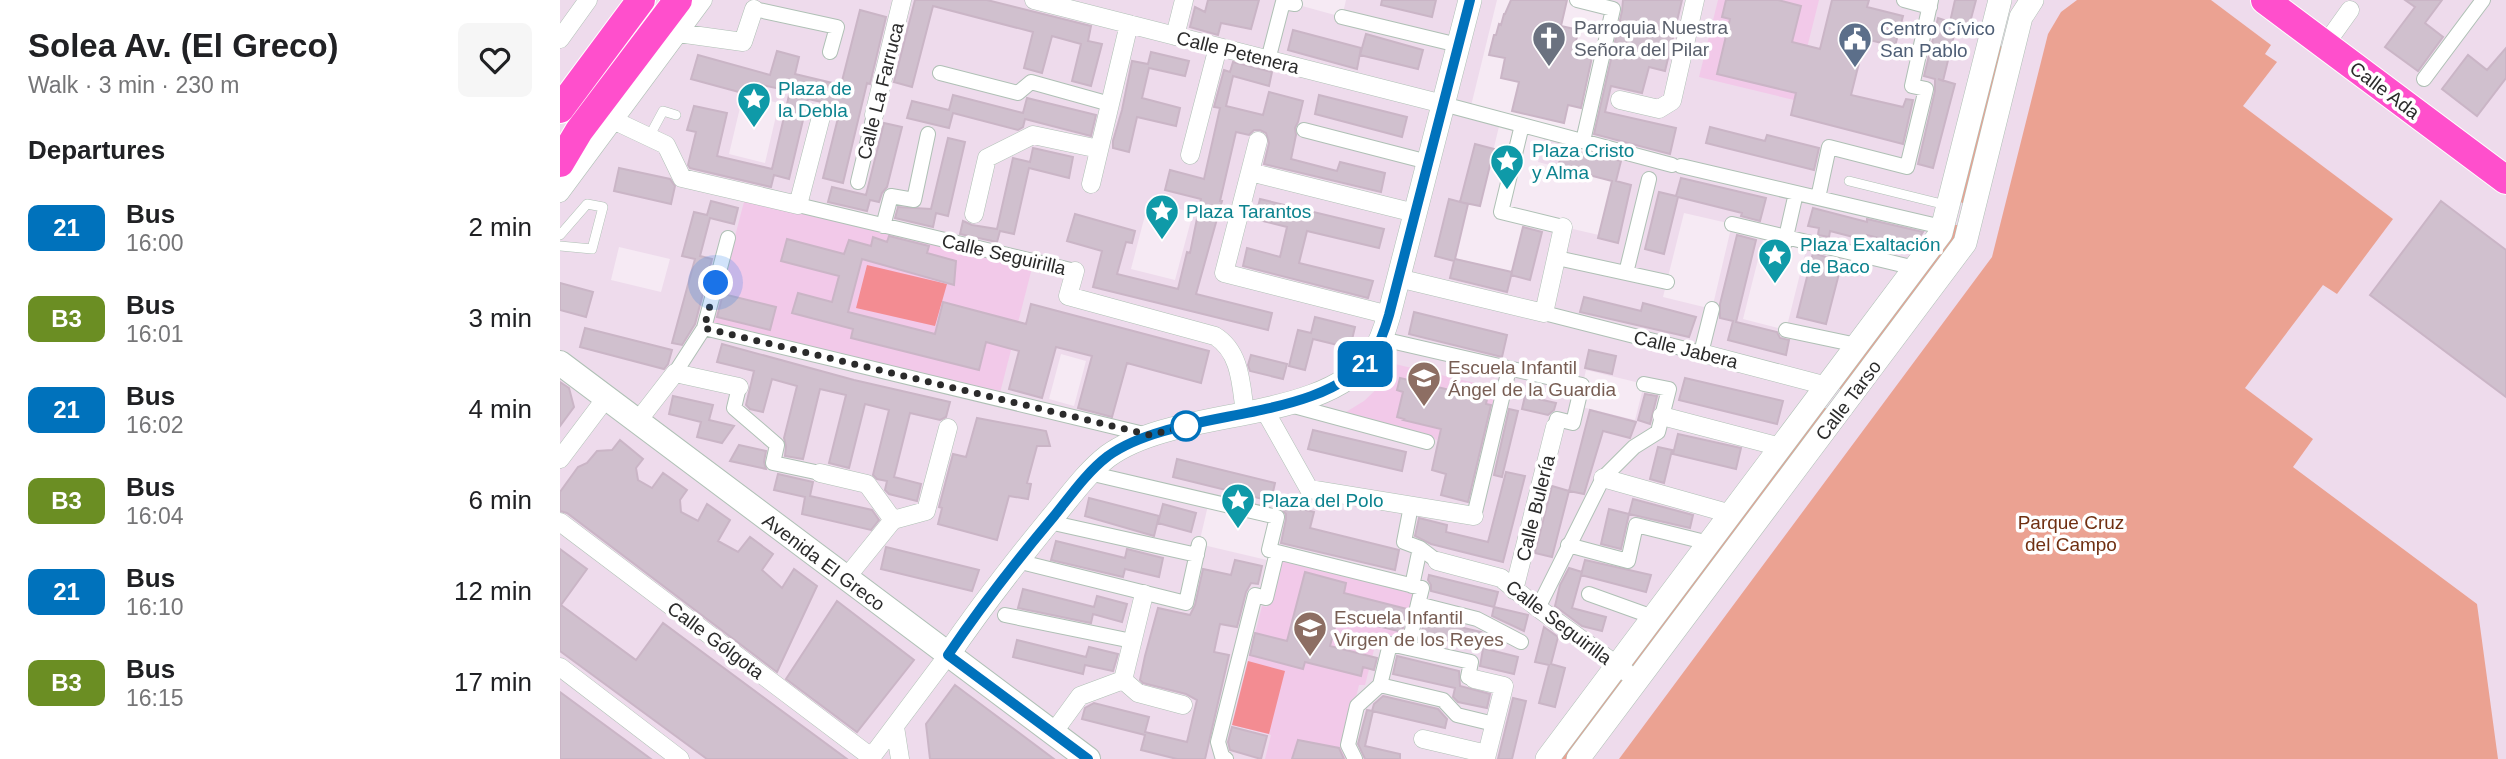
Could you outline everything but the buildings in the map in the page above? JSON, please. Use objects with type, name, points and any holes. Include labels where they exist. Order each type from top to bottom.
[{"type":"main road","points":[[560,109],[641,0]]},
{"type":"main road","points":[[560,163],[570,138],[678,0]]},
{"type":"main road","name":"Calle Ada","points":[[2265,0],[2501,173]]},
{"type":"main road","name":"Avenida El Greco","points":[[560,363],[1088,759]]},
{"type":"street","points":[[560,39],[588,0]]},
{"type":"street","points":[[560,193],[704,0]]},
{"type":"street","name":"Calle La Farruca","points":[[858,183],[902,0]]},
{"type":"street","points":[[1175,36],[1184,0]]},
{"type":"street","points":[[871,758],[1017,561],[1090,472],[1109,456],[1150,435],[1313,395],[1342,382],[1362,367],[1382,339],[1470,0]]},
{"type":"street","points":[[1577,0],[1614,9],[1583,141]]},
{"type":"street","points":[[1620,100],[1659,109],[1672,101],[1695,0]]},
{"type":"street","points":[[1818,198],[1829,147],[1907,167],[1926,89],[1912,86],[1931,3],[1906,0]]},
{"type":"street","name":"Calle Tarso","points":[[1547,759],[1941,233],[2000,0]]},
{"type":"street","name":"Calle Tarso","points":[[1578,759],[1965,243],[2021,17],[2032,0]]},
{"type":"street","points":[[2424,79],[2483,0]]},
{"type":"street","name":"Calle Petenera","points":[[1039,1],[1096,8],[1129,24],[1443,104]]},
{"type":"street","points":[[1268,60],[1283,2],[1295,4]]},
{"type":"street","points":[[678,33],[743,42],[754,9],[837,27],[830,52]]},
{"type":"street","points":[[2325,45],[2350,10]]},
{"type":"street","points":[[1342,16],[1458,45]]},
{"type":"street","points":[[1091,184],[1129,24]]},
{"type":"street","points":[[1190,155],[1218,47]]},
{"type":"street","points":[[940,73],[1018,93],[1031,82],[1110,104]]},
{"type":"street","points":[[1443,104],[1583,141],[1651,171],[1677,166],[1818,198],[1945,216]]},
{"type":"street","points":[[798,205],[822,113]]},
{"type":"street","name":"Calle Seguirilla","points":[[613,120],[666,145],[682,178],[1075,271],[1068,296],[1215,335],[1233,351],[1236,362],[1309,489],[1474,516]]},
{"type":"street","points":[[1522,125],[1501,212],[1563,227],[1545,313]]},
{"type":"street","points":[[1304,130],[1428,162]]},
{"type":"street","points":[[884,226],[891,196],[914,200],[928,134]]},
{"type":"street","points":[[974,214],[987,158],[1033,135],[1099,149]]},
{"type":"street","points":[[1258,141],[1224,273],[1389,315]]},
{"type":"street","points":[[1626,273],[1651,171]]},
{"type":"street","points":[[1250,173],[1415,213]]},
{"type":"street","points":[[1785,241],[1796,193]]},
{"type":"street","points":[[1732,224],[1785,241],[1915,268]]},
{"type":"street","points":[[637,422],[675,373],[704,328],[729,238]]},
{"type":"street","points":[[1557,258],[1667,282]]},
{"type":"street","name":"Calle Jabera","points":[[1398,278],[1827,386]]},
{"type":"street","points":[[1701,353],[1712,309]]},
{"type":"street","points":[[704,328],[1150,435]]},
{"type":"street","points":[[1786,330],[1857,345]]},
{"type":"street","points":[[1382,339],[1582,385],[1573,424],[1557,419],[1555,426]]},
{"type":"street","points":[[1474,516],[1509,369]]},
{"type":"street","points":[[675,373],[738,387],[734,408],[777,445],[773,463],[867,484],[893,520]]},
{"type":"street","points":[[1538,608],[1603,478],[1634,447],[1658,432],[1669,389],[1644,384]]},
{"type":"street","points":[[560,459],[606,398]]},
{"type":"street","points":[[1264,409],[1427,442]]},
{"type":"street","points":[[1662,416],[1782,447]]},
{"type":"street","name":"Calle Bulería","points":[[1514,590],[1555,426]]},
{"type":"street","points":[[846,578],[893,520],[926,511],[948,428]]},
{"type":"street","points":[[1090,472],[1277,517],[1266,598],[1255,595],[1218,742],[1222,756],[1226,759]]},
{"type":"street","points":[[1603,478],[1731,514]]},
{"type":"street","points":[[1411,506],[1404,542],[1420,548],[1437,561]]},
{"type":"street","name":"Calle Gólgota","points":[[560,522],[871,758]]},
{"type":"street","points":[[1017,561],[1185,603],[1198,549],[1049,522]]},
{"type":"street","points":[[1569,545],[1628,561],[1636,525],[1709,543]]},
{"type":"street","points":[[1412,586],[1420,548]]},
{"type":"street","points":[[1273,551],[1422,588],[1408,648]]},
{"type":"street","name":"Calle Seguirilla","points":[[1437,561],[1501,578],[1637,680]]},
{"type":"street","points":[[1123,680],[1144,594]]},
{"type":"street","points":[[1589,594],[1653,617]]},
{"type":"street","points":[[1418,604],[1477,618],[1521,642]]},
{"type":"street","points":[[1005,615],[1132,642]]},
{"type":"street","points":[[1355,759],[1348,745],[1357,706],[1380,685],[1390,644],[1471,662],[1468,677],[1504,686],[1486,757],[1423,738]]},
{"type":"street","points":[[560,667],[680,759]]},
{"type":"street","points":[[1123,680],[1138,693],[1183,705]]},
{"type":"street","points":[[1053,733],[1080,696],[1123,680]]},
{"type":"street","points":[[1380,685],[1443,700],[1457,715],[1494,724]]},
{"type":"street","points":[[895,726],[900,759]]},
{"type":"lane","points":[[649,137],[663,111],[676,115]]},
{"type":"lane","points":[[1849,181],[1945,216]]},
{"type":"lane","points":[[560,235],[566,218],[587,204],[603,207],[592,249],[560,246]]},
{"type":"shaded area","points":[[1297,0],[1346,0],[1342,17],[1295,4]]},
{"type":"shaded area","points":[[1497,0],[1598,0],[1622,6],[1590,138],[1547,128],[1538,162],[1612,181],[1599,235],[1525,218],[1512,272],[1455,258],[1468,203],[1480,206],[1501,118],[1470,110]]},
{"type":"shaded area","points":[[1718,0],[1819,0],[1794,100],[1699,77]]},
{"type":"shaded area","name":"Plaza de la Debla","points":[[743,95],[779,103],[765,163],[729,154]]},
{"type":"shaded area","points":[[745,198],[1032,268],[1000,393],[712,324]]},
{"type":"shaded area","name":"Plaza Tarantos","points":[[1149,200],[1193,213],[1175,280],[1131,269]]},
{"type":"shaded area","points":[[1684,213],[1732,224],[1712,309],[1663,297]]},
{"type":"shaded area","name":"Plaza Exaltación de Baco","points":[[1763,240],[1806,250],[1786,330],[1743,319]]},
{"type":"shaded area","points":[[619,247],[670,259],[661,292],[611,280]]},
{"type":"shaded area","points":[[867,265],[947,284],[935,326],[856,308]]},
{"type":"shaded area","points":[[1061,354],[1086,361],[1074,406],[1049,399]]},
{"type":"shaded area","name":"Escuela Infantil Ángel de la Guardia","points":[[1395,364],[1500,389],[1484,452],[1341,415],[1364,401],[1384,382]]},
{"type":"shaded area","points":[[1586,370],[1644,384],[1635,420],[1578,406]]},
{"type":"shaded area","name":"Plaza del Polo","points":[[1209,501],[1277,517],[1267,560],[1199,544]]},
{"type":"shaded area","name":"Escuela Infantil Virgen de los Reyes","points":[[1279,560],[1417,594],[1406,640],[1378,634],[1365,685],[1359,685],[1344,747],[1353,759],[1265,759],[1271,735],[1232,725],[1262,606],[1267,607]]},
{"type":"shaded area","points":[[1248,661],[1285,671],[1269,734],[1232,725]]},
{"type":"green space","name":"Parque Cruz del Campo","points":[[2077,0],[2211,0],[2271,45],[2265,54],[2277,62],[2243,106],[2393,219],[2337,294],[2323,285],[2245,388],[2313,439],[2293,467],[2477,604],[2498,759],[1619,759],[1992,257],[2048,34],[2061,12]]},
{"type":"green space","points":[[1996,45],[2004,47],[1965,203],[1962,203],[1960,201]]},
{"type":"green space","points":[[1953,225],[1958,225],[1959,234],[1844,390],[1841,390],[1838,387]]},
{"type":"green space","points":[[1824,407],[1828,410],[1636,667],[1632,666],[1630,663]]},
{"type":"green space","points":[[1620,679],[1624,682],[1568,759],[1557,759]]},
{"type":"bus line","name":"21","points":[[1088,759],[948,655],[1017,561],[1090,472],[1109,456],[1150,435],[1313,395],[1342,382],[1373,355],[1382,339],[1389,315],[1470,0]]},
{"type":"place","name":"Parroquia Nuestra Señora del Pilar","points":[[1549,68]]},
{"type":"place","name":"Centro Cívico San Pablo","points":[[1855,69]]},
{"type":"place","name":"Plaza de la Debla","points":[[754,129]]},
{"type":"place","name":"Plaza Cristo y Alma","points":[[1507,191]]},
{"type":"place","name":"Plaza Tarantos","points":[[1162,241]]},
{"type":"place","name":"Plaza Exaltación de Baco","points":[[1775,285]]},
{"type":"place","name":"Escuela Infantil Ángel de la Guardia","points":[[1424,408]]},
{"type":"place","name":"Plaza del Polo","points":[[1238,530]]},
{"type":"place","name":"Escuela Infantil Virgen de los Reyes","points":[[1310,658]]},
{"type":"route","points":[[716,283],[704,328],[1150,435],[1186,426]]}]
